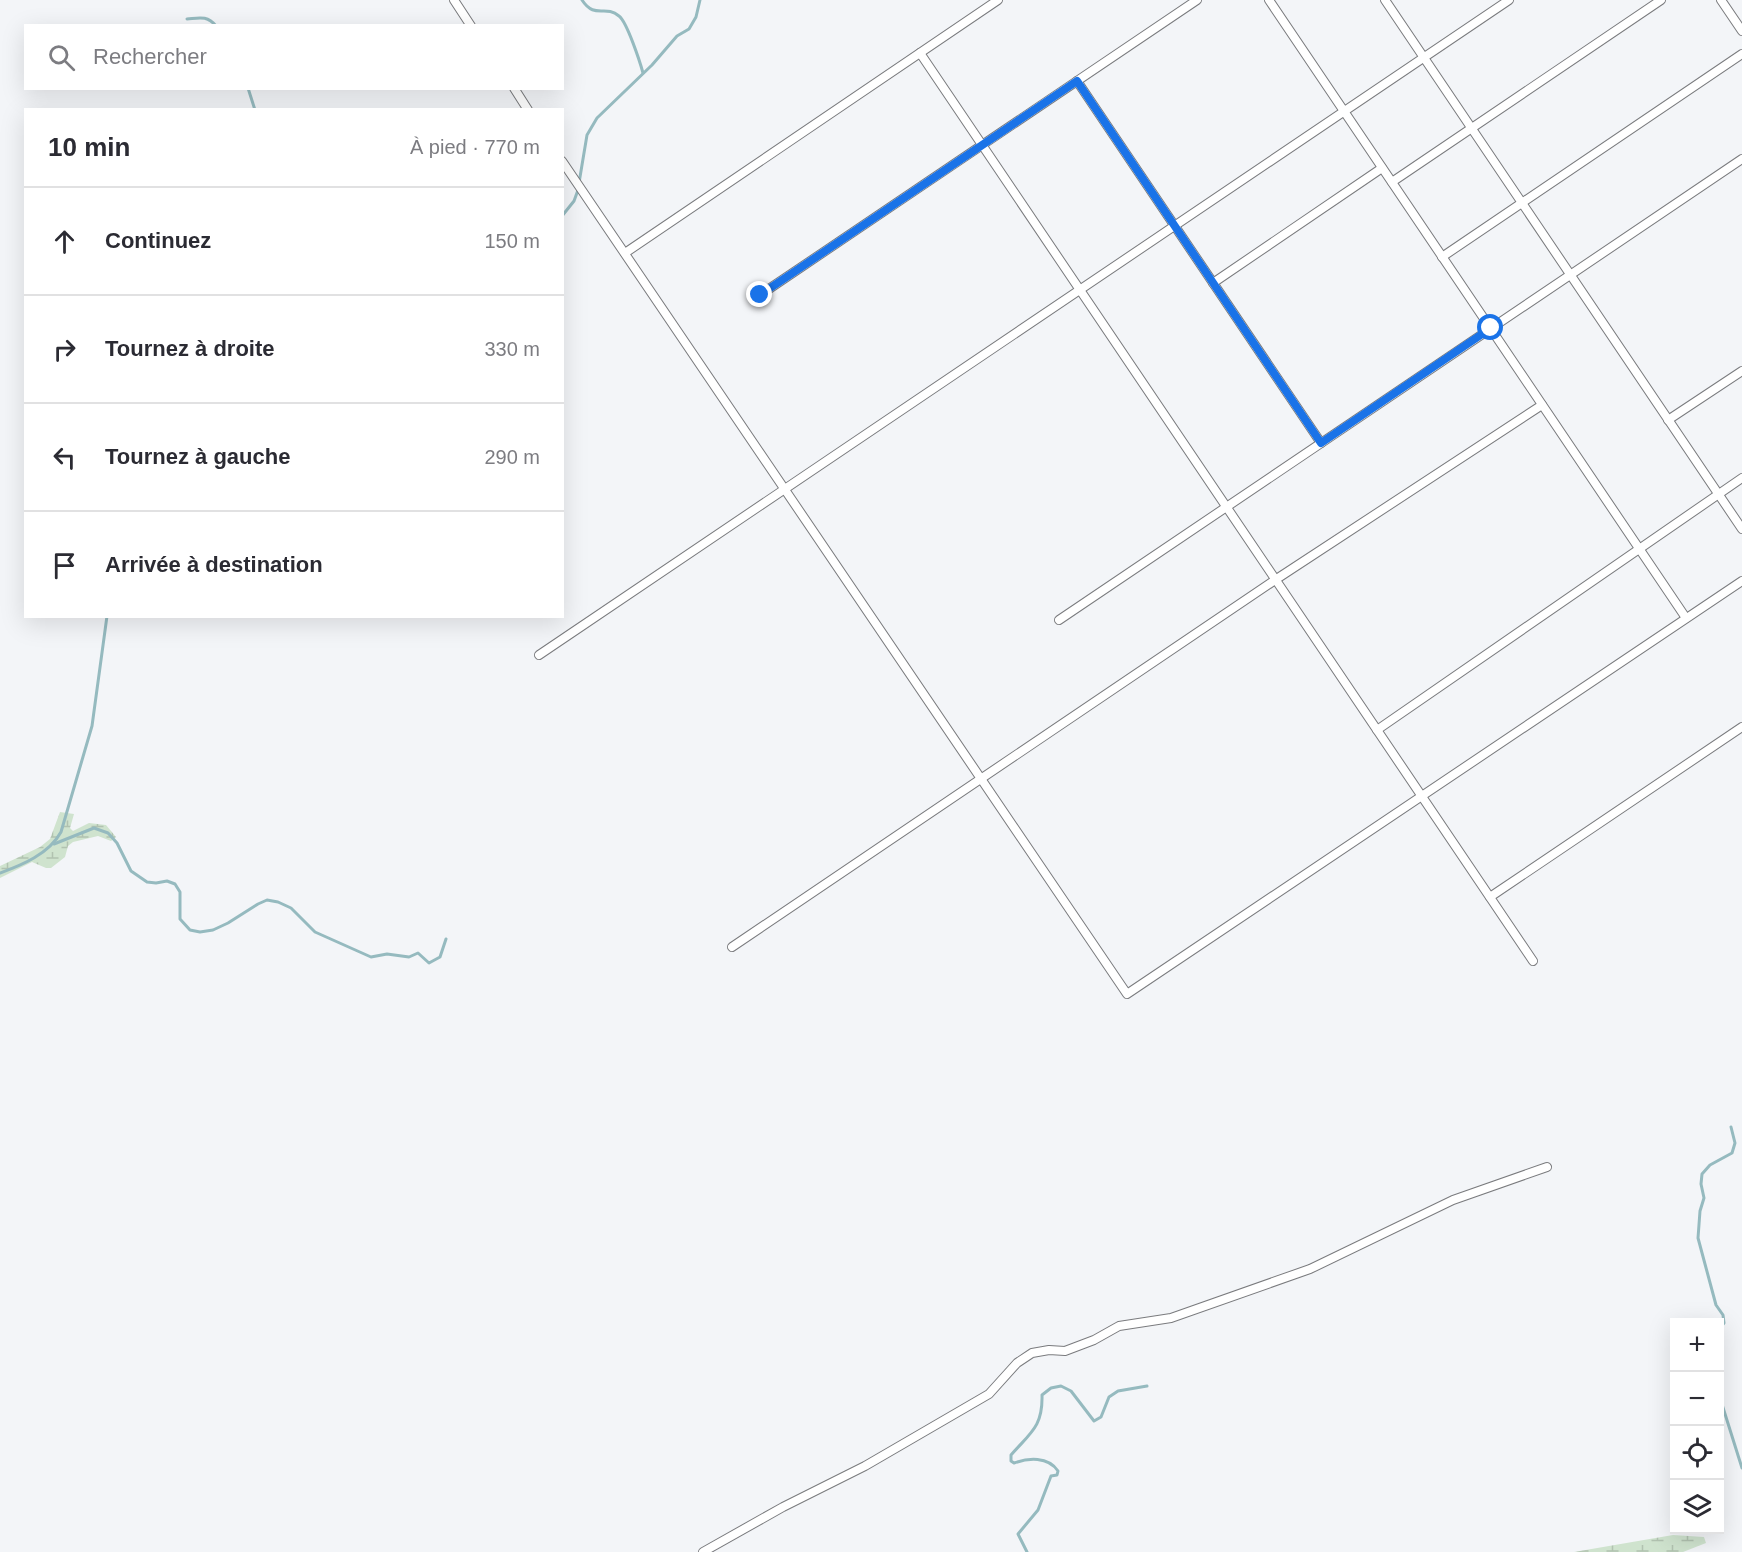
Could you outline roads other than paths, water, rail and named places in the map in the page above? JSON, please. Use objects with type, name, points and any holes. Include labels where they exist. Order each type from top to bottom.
[{"type":"street","points":[[454,0],[470,24]]},
{"type":"street","points":[[624,252],[998,0]]},
{"type":"street","points":[[760,295],[1197,0]]},
{"type":"street","points":[[1269,0],[1686,618]]},
{"type":"street","points":[[1385,0],[1742,529]]},
{"type":"street","points":[[539,655],[1509,0]]},
{"type":"street","points":[[1392,182],[1661,0]]},
{"type":"street","points":[[1721,0],[1742,31]]},
{"type":"street","points":[[920,53],[1533,961]]},
{"type":"street","points":[[1442,257],[1742,54]]},
{"type":"street","points":[[1077,81],[1321,443]]},
{"type":"street","points":[[515,90],[527,108]]},
{"type":"street","points":[[1059,620],[1742,159]]},
{"type":"street","points":[[564,164],[1127,994],[1742,581]]},
{"type":"street","points":[[1213,283],[1382,168]]},
{"type":"street","points":[[1668,420],[1742,371]]},
{"type":"street","points":[[732,947],[1275,580],[1542,405]]},
{"type":"street","points":[[1377,730],[1742,478]]},
{"type":"street","points":[[1490,897],[1742,727]]},
{"type":"street","points":[[703,1552],[783,1507],[865,1466],[989,1394],[1017,1363],[1032,1353],[1049,1350],[1065,1351],[1094,1340],[1119,1326],[1171,1318],[1310,1269],[1453,1200],[1547,1167]]},
{"type":"waterway","points":[[582,0],[591,9],[609,11],[619,16],[626,26],[643,73]]},
{"type":"waterway","points":[[579,183],[587,135],[597,118],[652,65],[677,36],[689,29],[696,17],[700,0]]},
{"type":"waterway","points":[[187,19],[206,19],[214,24]]},
{"type":"waterway","points":[[249,90],[254,108]]},
{"type":"waterway","points":[[564,214],[574,201],[578,190]]},
{"type":"waterway","points":[[0,873],[42,853],[50,847],[61,832],[92,726],[107,618]]},
{"type":"waterway","points":[[54,844],[94,828],[108,833],[117,843],[131,871],[147,882],[167,881],[175,884],[180,892],[180,919],[190,930],[200,932],[213,930],[267,900],[291,908],[315,932],[371,957],[387,954],[409,957],[418,953],[429,963],[440,957],[446,939]]},
{"type":"waterway","points":[[1723,1318],[1716,1305],[1698,1238],[1700,1211],[1704,1198],[1701,1184],[1702,1174],[1710,1165],[1732,1153],[1735,1143],[1731,1127]]},
{"type":"waterway","points":[[1027,1552],[1018,1534],[1038,1510],[1051,1476],[1057,1475],[1058,1471],[1054,1466],[1038,1459],[1014,1463],[1011,1461],[1011,1455],[1038,1422],[1042,1395],[1051,1388],[1061,1386],[1071,1391],[1094,1421],[1101,1417],[1109,1397],[1118,1391],[1147,1386]]},
{"type":"waterway","points":[[1724,1411],[1742,1468]]}]
